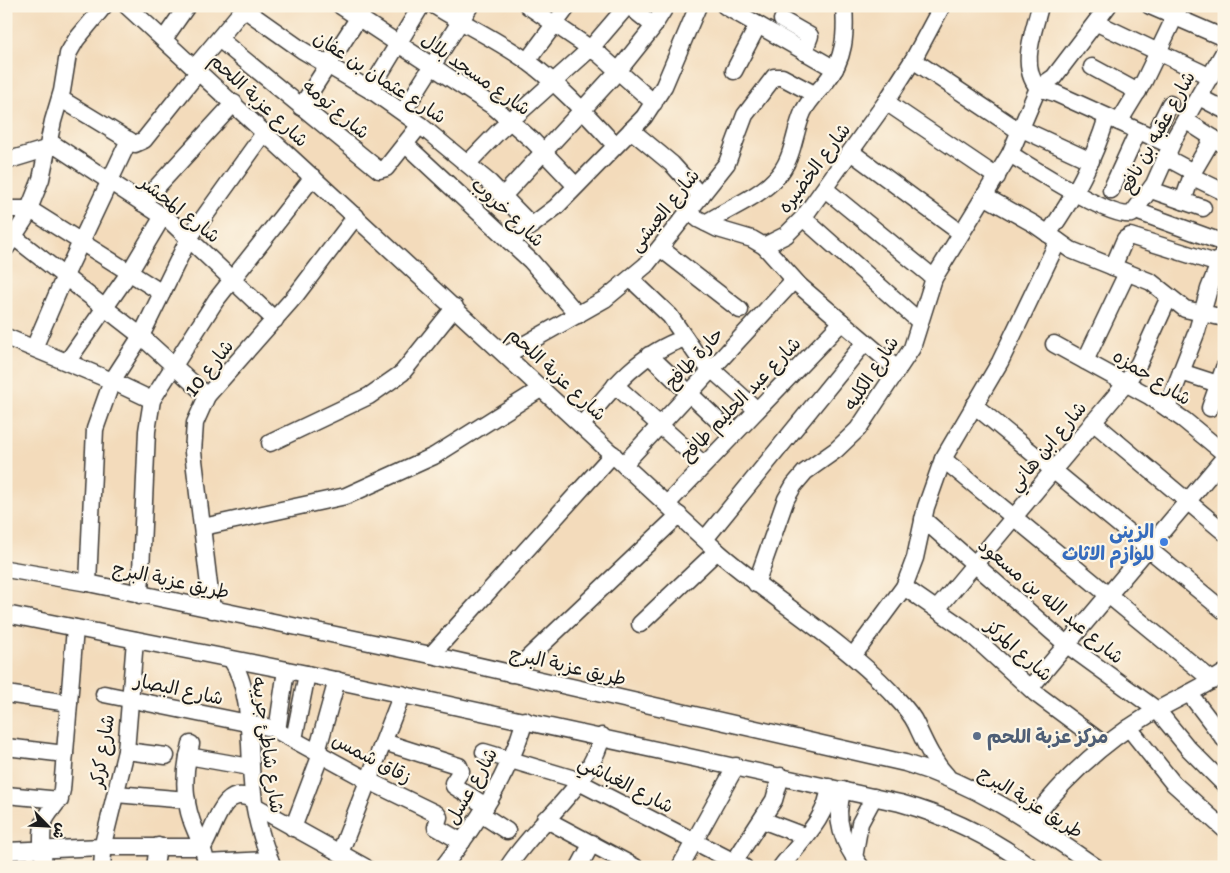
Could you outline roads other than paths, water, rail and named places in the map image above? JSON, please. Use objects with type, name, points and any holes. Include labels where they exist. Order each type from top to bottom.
[{"type":"street","points":[[104,6],[71,46],[66,61],[61,98],[42,180],[29,209],[10,243],[64,278],[105,308],[141,336],[207,396]]},
{"type":"street","name":"شارع عزبة اللحم","points":[[127,6],[717,551],[756,584],[853,656],[909,712],[931,756],[948,778]]},
{"type":"street","points":[[164,39],[188,6]]},
{"type":"street","name":"شارع مسجد بلال","points":[[341,6],[363,12],[399,44],[510,120],[576,186]]},
{"type":"street","points":[[370,90],[421,6]]},
{"type":"street","points":[[435,6],[527,61],[554,82],[615,145]]},
{"type":"street","points":[[402,112],[470,6]]},
{"type":"street","points":[[528,6],[619,70],[654,103]]},
{"type":"street","points":[[527,61],[568,6]]},
{"type":"street","points":[[468,163],[510,120],[590,48],[628,6],[654,26]]},
{"type":"street","points":[[503,196],[619,70],[654,26],[666,6]]},
{"type":"street","points":[[510,242],[556,207],[654,103],[668,78],[698,6]]},
{"type":"street","name":"شارع الخضيره","points":[[764,246],[786,235],[803,218],[825,189],[913,60],[942,6]]},
{"type":"street","points":[[1040,6],[1028,62],[1030,74],[1038,88],[1154,138],[1192,174],[1224,192]]},
{"type":"street","points":[[1038,88],[1054,77],[1097,23],[1108,6]]},
{"type":"street","points":[[1150,6],[1177,12],[1224,38]]},
{"type":"street","points":[[706,223],[767,187],[778,177],[789,158],[801,117],[814,94],[835,69],[845,41],[841,7]]},
{"type":"street","points":[[61,98],[135,144],[144,140],[219,39],[245,8]]},
{"type":"street","name":"شارع عثمان بن عفان","points":[[245,8],[302,50],[370,90],[420,125],[468,163],[532,226]]},
{"type":"street","points":[[733,8],[758,25],[835,69]]},
{"type":"street","points":[[301,107],[363,12]]},
{"type":"street","points":[[853,656],[904,587],[915,558],[923,519],[943,459],[1000,362],[1053,238],[1091,161],[1113,119],[1138,92],[1177,12]]},
{"type":"street","points":[[782,20],[810,36],[804,52]]},
{"type":"street","points":[[1097,23],[1211,77]]},
{"type":"street","points":[[734,70],[758,25]]},
{"type":"street","name":"شارع تومه","points":[[219,39],[379,170],[386,168],[420,125]]},
{"type":"street","name":"شارع عقبه بن نافع","points":[[1010,154],[1075,193],[1125,215],[1136,211],[1151,190],[1168,151],[1223,58]]},
{"type":"street","points":[[913,60],[1021,130],[1091,161]]},
{"type":"street","points":[[1092,67],[1138,92]]},
{"type":"street","name":"شارع العيشى","points":[[506,355],[605,299],[631,279],[660,248],[731,157],[742,120],[771,79],[780,76],[814,94]]},
{"type":"street","name":"شارع الكليه","points":[[756,584],[783,507],[794,485],[805,472],[836,450],[858,428],[915,342],[924,304],[934,278],[1010,154],[1038,88]]},
{"type":"street","points":[[1199,97],[1224,110]]},
{"type":"street","points":[[886,102],[996,177]]},
{"type":"street","points":[[142,202],[234,103]]},
{"type":"street","points":[[1154,138],[1170,104]]},
{"type":"street","points":[[1183,201],[1192,174],[1218,142],[1185,120]]},
{"type":"street","points":[[630,130],[664,157],[701,196]]},
{"type":"street","points":[[1111,190],[1138,131]]},
{"type":"street","points":[[88,583],[95,429],[112,381],[141,336],[189,238],[265,132]]},
{"type":"street","points":[[34,348],[64,278],[129,140]]},
{"type":"street","name":"شارع خروب","points":[[405,144],[546,276],[578,315]]},
{"type":"street","points":[[6,161],[50,145]]},
{"type":"street","name":"شارع المحشر","points":[[50,145],[163,216],[189,238],[275,320]]},
{"type":"street","points":[[851,152],[961,233]]},
{"type":"street","points":[[140,595],[147,431],[152,400],[232,278],[314,177]]},
{"type":"street","points":[[825,189],[934,278]]},
{"type":"street","points":[[1151,190],[1203,208]]},
{"type":"street","points":[[984,196],[1076,252],[1151,282],[1186,309],[1202,314],[1223,316]]},
{"type":"street","points":[[6,209],[29,209],[162,293]]},
{"type":"street","points":[[1136,211],[1224,244]]},
{"type":"street","points":[[689,212],[706,223],[752,239],[764,246],[774,255],[794,280],[897,369]]},
{"type":"street","points":[[67,362],[129,273],[163,216]]},
{"type":"street","name":"شارع 10","points":[[212,610],[193,442],[198,414],[207,396],[275,320],[317,269],[356,216]]},
{"type":"street","points":[[803,218],[920,322]]},
{"type":"street","points":[[1085,361],[1120,270],[1125,239],[1130,236],[1221,258],[1168,408]]},
{"type":"street","points":[[660,248],[740,310]]},
{"type":"street","points":[[631,279],[666,311],[694,354],[758,410]]},
{"type":"street","name":"حارة طافح","points":[[431,655],[618,459],[659,425],[794,280]]},
{"type":"street","name":"شارع ابن هاني","points":[[937,609],[1127,382],[1139,364],[1170,297]]},
{"type":"street","points":[[270,443],[369,396],[402,373],[455,307]]},
{"type":"street","name":"شارع عبد الحليم طافح","points":[[667,504],[842,322]]},
{"type":"street","points":[[6,337],[112,381],[152,400]]},
{"type":"street","points":[[582,425],[614,385],[649,355],[685,338]]},
{"type":"street","points":[[705,539],[865,342]]},
{"type":"street","name":"شارع حمزه","points":[[1054,344],[1127,382],[1168,408],[1224,453]]},
{"type":"street","points":[[649,355],[733,435]]},
{"type":"street","points":[[1210,408],[1224,368]]},
{"type":"street","points":[[1181,372],[1218,384]]},
{"type":"street","points":[[614,385],[704,465]]},
{"type":"street","points":[[202,527],[346,496],[434,456],[542,388]]},
{"type":"street","points":[[974,405],[1224,611]]},
{"type":"street","points":[[1093,422],[1224,532]]},
{"type":"street","points":[[1030,688],[1224,458]]},
{"type":"street","points":[[943,459],[1108,596],[1218,677],[1158,710],[1106,745],[1066,781],[1031,822]]},
{"type":"street","points":[[511,674],[679,515]]},
{"type":"street","name":"شارع عبد الله بن مسعود","points":[[923,519],[1066,644],[1158,710],[1184,744],[1224,784]]},
{"type":"street","points":[[640,624],[717,551]]},
{"type":"street","name":"طريق عزبة البرج","points":[[6,569],[88,583],[431,655],[898,761],[948,778],[991,798],[1031,822],[1096,867]]},
{"type":"street","name":"شارع المركز","points":[[904,587],[986,646],[1030,688],[1106,745]]},
{"type":"street","points":[[6,614],[337,680],[602,736],[912,806],[962,825],[997,843],[1031,867]]},
{"type":"street","points":[[44,867],[44,821],[60,800],[75,628]]},
{"type":"street","name":"شارع كركر","points":[[102,867],[103,846],[126,752],[135,640]]},
{"type":"street","name":"شارع شاطئ جريبه","points":[[231,659],[244,687],[254,803],[271,863]]},
{"type":"street","points":[[277,730],[286,670]]},
{"type":"street","points":[[294,739],[307,674]]},
{"type":"street","points":[[293,828],[319,753],[325,722],[337,680]]},
{"type":"street","points":[[1189,693],[1220,729]]},
{"type":"street","points":[[6,694],[69,703]]},
{"type":"street","name":"شارع البصار","points":[[104,694],[247,723]]},
{"type":"street","points":[[340,853],[402,694]]},
{"type":"street","points":[[299,716],[325,722]]},
{"type":"street","name":"شارع عسل","points":[[443,867],[484,810],[511,760],[525,720]]},
{"type":"street","name":"زقاق شمس","points":[[247,723],[277,730],[368,780],[437,814],[439,817],[436,828],[462,842]]},
{"type":"street","points":[[1129,728],[1173,783],[1223,827]]},
{"type":"street","points":[[508,867],[545,819],[579,782],[593,760],[602,736]]},
{"type":"street","points":[[384,742],[460,767],[454,786],[507,831]]},
{"type":"street","points":[[6,747],[65,754]]},
{"type":"street","points":[[250,767],[190,750],[186,781],[191,820],[203,847],[206,865],[271,863]]},
{"type":"street","points":[[126,752],[166,756]]},
{"type":"street","name":"شارع الغباشي","points":[[484,752],[558,773],[579,782],[739,864]]},
{"type":"street","points":[[680,867],[736,766]]},
{"type":"street","points":[[739,864],[776,796],[781,776]]},
{"type":"street","points":[[785,865],[836,789]]},
{"type":"street","points":[[836,789],[839,825],[844,842],[858,862]]},
{"type":"street","points":[[116,794],[187,800]]},
{"type":"street","points":[[6,795],[60,800]]},
{"type":"street","points":[[203,847],[227,801],[240,796],[364,867]]},
{"type":"street","points":[[858,862],[858,828],[874,797]]},
{"type":"street","points":[[545,819],[630,865]]},
{"type":"street","points":[[762,820],[804,836]]},
{"type":"street","points":[[579,867],[592,843]]},
{"type":"street","points":[[6,852],[103,846],[203,847]]},
{"type":"street","points":[[155,867],[158,846]]},
{"type":"place","name":"الزينى للوازم الاثاث","points":[[1164,542]]},
{"type":"place","name":"مركز عزبة اللحم","points":[[977,736]]}]
